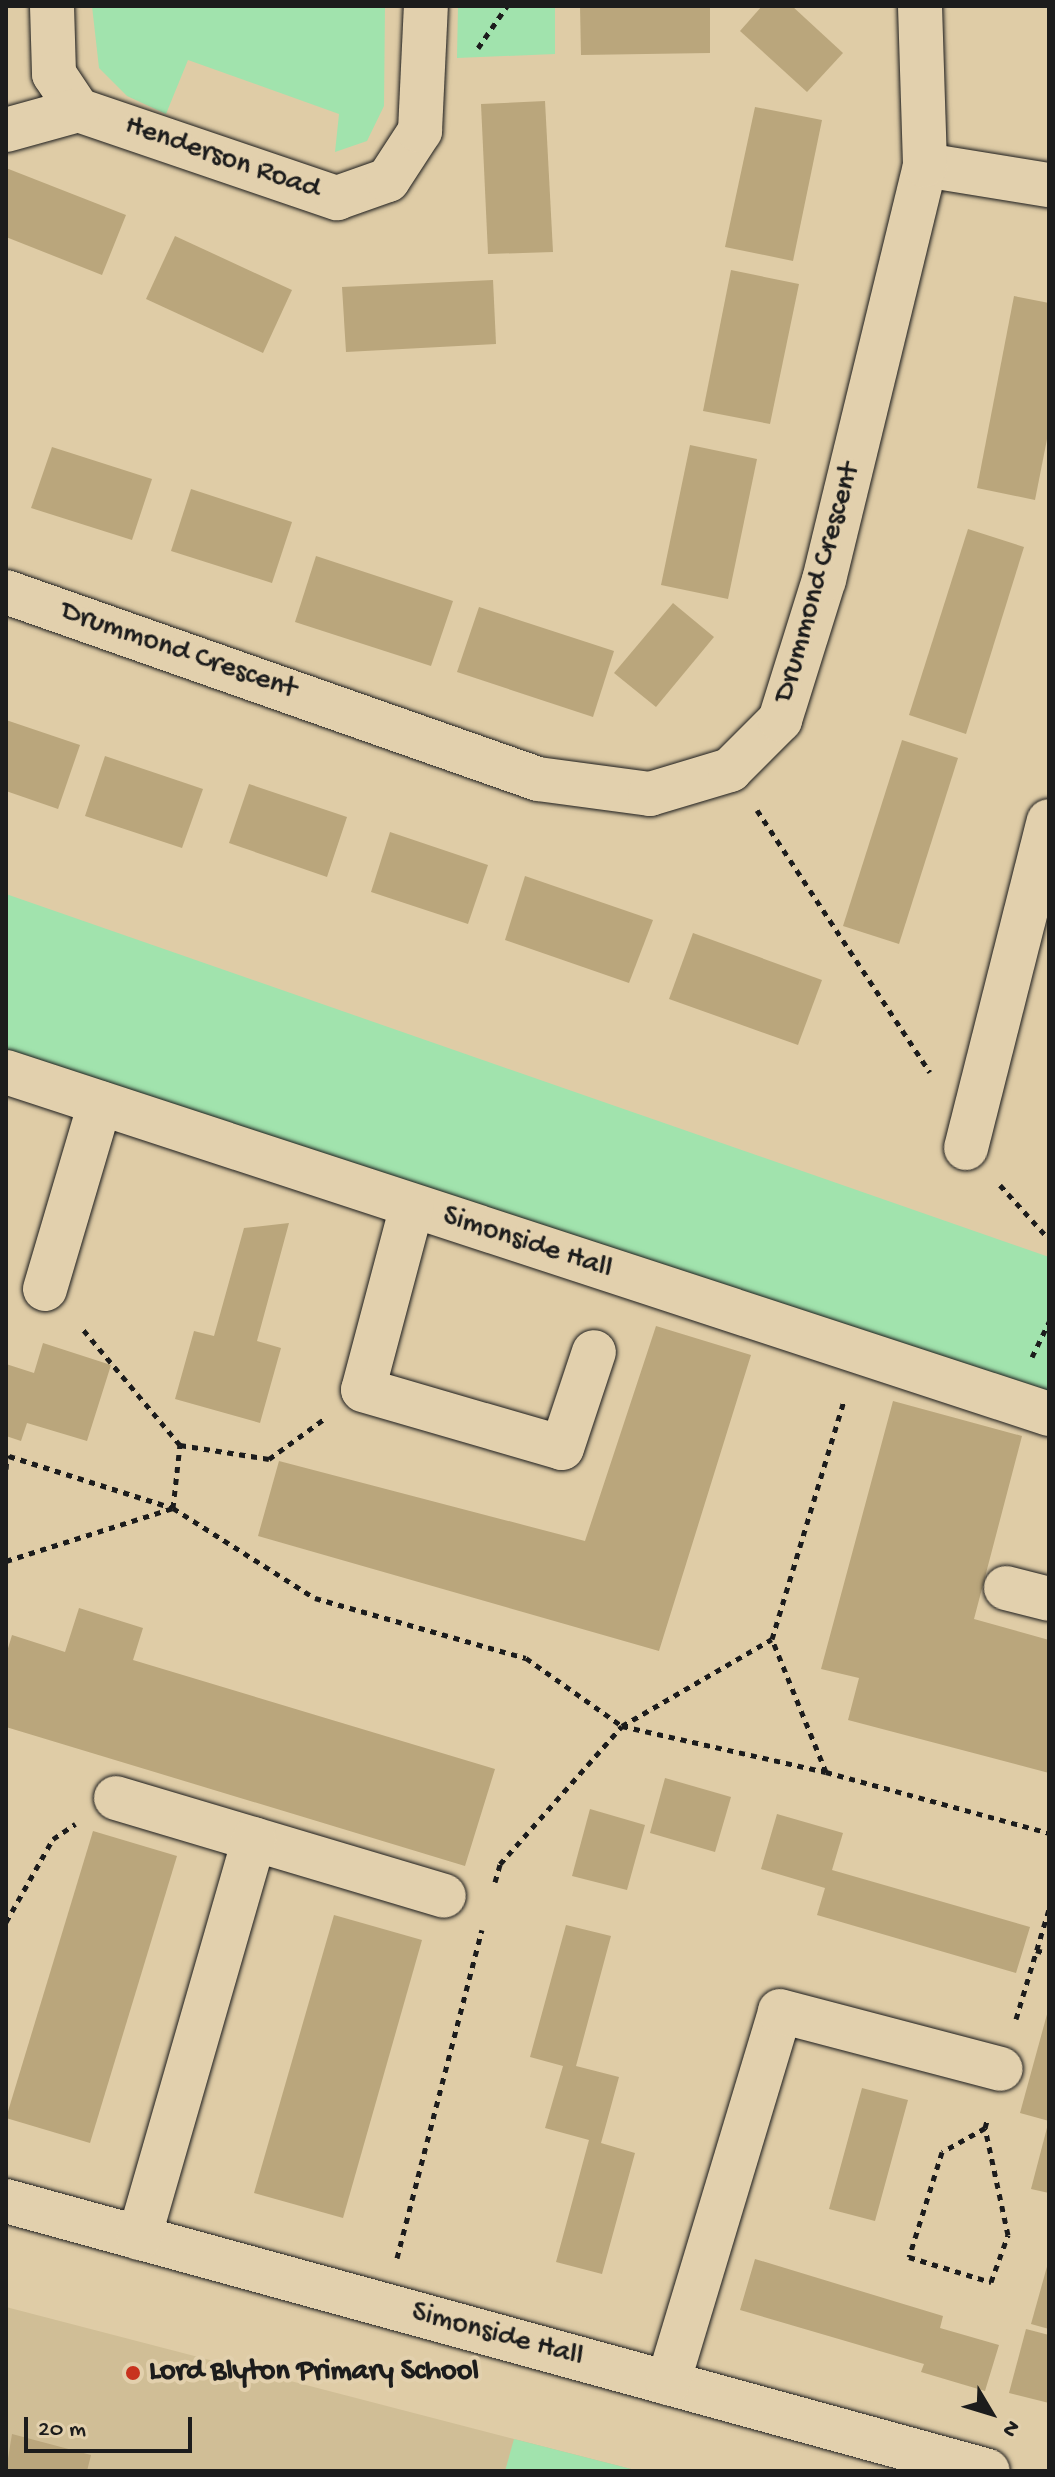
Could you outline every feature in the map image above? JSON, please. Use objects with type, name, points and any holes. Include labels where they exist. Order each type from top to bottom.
[{"type":"street","points":[[6,130],[78,110],[54,74],[52,6]]},
{"type":"street","name":"Henderson Road","points":[[78,110],[337,198],[388,180],[420,131],[426,6]]},
{"type":"street","name":"Drummond Crescent","points":[[6,592],[538,779],[650,794],[730,770],[780,720],[824,580],[925,165],[920,6]]},
{"type":"street","points":[[925,165],[1049,185]]},
{"type":"street","points":[[966,1148],[1049,821]]},
{"type":"street","name":"Simonside Hall","points":[[6,1072],[858,1355],[1049,1414]]},
{"type":"street","points":[[45,1289],[100,1103]]},
{"type":"street","points":[[412,1206],[363,1390],[562,1448],[594,1352]]},
{"type":"street","points":[[1006,1588],[1049,1599]]},
{"type":"street","points":[[116,1798],[444,1896]]},
{"type":"street","points":[[139,2238],[254,1839]]},
{"type":"street","points":[[668,2383],[780,2011],[1001,2069]]},
{"type":"street","name":"Simonside Hall","points":[[6,2201],[988,2471]]},
{"type":"path","points":[[730,770],[933,1077]]},
{"type":"path","points":[[966,1148],[1049,1239]]},
{"type":"path","points":[[45,1289],[113,1362],[180,1445],[269,1459],[363,1390]]},
{"type":"path","points":[[826,1772],[772,1639],[858,1355]]},
{"type":"path","points":[[173,1508],[180,1445]]},
{"type":"path","points":[[6,1469],[8,1455],[173,1508],[315,1598],[526,1658],[622,1726],[826,1772],[1049,1833]]},
{"type":"path","points":[[6,1561],[173,1508]]},
{"type":"path","points":[[492,1895],[500,1864],[622,1726],[772,1639]]},
{"type":"path","points":[[6,1922],[53,1839],[116,1798]]},
{"type":"path","points":[[385,2305],[484,1925]]},
{"type":"path","points":[[1036,1950],[1049,1954]]},
{"type":"path","points":[[985,2128],[1008,2235],[991,2282],[909,2257],[942,2152],[985,2128]]},
{"type":"shaded area","name":"Lord Blyton Primary School","points":[[6,2307],[514,2439],[639,2471],[6,2471]]},
{"type":"green space","points":[[92,6],[385,6],[384,106],[367,141],[335,152],[339,114],[188,60],[166,114],[127,96],[99,68]]},
{"type":"green space","points":[[458,6],[555,6],[555,54],[457,58]]},
{"type":"green space","points":[[6,894],[1049,1257],[1049,1414],[6,1072]]},
{"type":"green space","points":[[514,2439],[639,2471],[505,2471]]},
{"type":"building","points":[[580,6],[710,6],[710,53],[581,55]]},
{"type":"building","points":[[762,6],[792,6],[843,53],[807,92],[740,31]]},
{"type":"building","points":[[545,101],[553,252],[488,254],[481,104]]},
{"type":"building","points":[[755,107],[822,120],[793,261],[725,247]]},
{"type":"building","points":[[6,168],[126,215],[102,275],[6,237]]},
{"type":"building","points":[[175,236],[292,290],[263,353],[146,299]]},
{"type":"building","points":[[731,270],[799,284],[770,424],[703,411]]},
{"type":"building","points":[[493,280],[496,344],[346,352],[342,287]]},
{"type":"building","points":[[1014,296],[1049,303],[1049,429],[1035,500],[977,488]]},
{"type":"building","points":[[690,445],[757,459],[728,599],[661,585]]},
{"type":"building","points":[[52,447],[152,479],[132,540],[31,508]]},
{"type":"building","points":[[191,489],[292,522],[272,583],[171,551]]},
{"type":"building","points":[[968,529],[1024,547],[966,734],[909,715]]},
{"type":"building","points":[[316,556],[453,601],[431,666],[295,622]]},
{"type":"building","points":[[673,603],[714,637],[656,707],[614,673]]},
{"type":"building","points":[[479,607],[614,651],[593,717],[457,672]]},
{"type":"building","points":[[6,720],[80,745],[58,809],[6,791]]},
{"type":"building","points":[[902,740],[958,758],[899,944],[843,926]]},
{"type":"building","points":[[105,756],[203,789],[182,848],[85,816]]},
{"type":"building","points":[[249,784],[347,817],[327,877],[229,843]]},
{"type":"building","points":[[390,832],[488,865],[468,924],[371,892]]},
{"type":"building","points":[[525,876],[653,920],[629,983],[505,940]]},
{"type":"building","points":[[693,933],[822,980],[798,1045],[669,999]]},
{"type":"building","points":[[289,1223],[257,1341],[281,1348],[260,1423],[175,1399],[194,1331],[214,1336],[244,1228]]},
{"type":"building","points":[[656,1326],[751,1355],[659,1651],[258,1536],[279,1461],[585,1541]]},
{"type":"building","points":[[43,1343],[111,1365],[87,1441],[27,1423],[21,1441],[6,1436],[6,1364],[34,1373]]},
{"type":"building","points":[[893,1401],[1022,1436],[974,1619],[1049,1640],[1049,1773],[848,1720],[859,1678],[821,1669]]},
{"type":"building","points":[[79,1608],[143,1628],[133,1660],[495,1769],[465,1866],[6,1727],[6,1655],[12,1635],[65,1652]]},
{"type":"building","points":[[665,1778],[731,1797],[715,1852],[650,1833]]},
{"type":"building","points":[[590,1809],[645,1825],[627,1890],[572,1876]]},
{"type":"building","points":[[777,1814],[843,1833],[832,1870],[1030,1927],[1016,1973],[817,1915],[825,1888],[761,1869]]},
{"type":"building","points":[[93,1831],[177,1856],[90,2143],[6,2118]]},
{"type":"building","points":[[334,1915],[422,1940],[343,2218],[254,2193]]},
{"type":"building","points":[[566,1925],[611,1936],[576,2066],[619,2077],[601,2143],[635,2153],[602,2274],[556,2262],[589,2140],[545,2128],[563,2066],[530,2057]]},
{"type":"building","points":[[1049,2007],[1049,2121],[1020,2113]]},
{"type":"building","points":[[862,2088],[908,2100],[875,2221],[829,2209]]},
{"type":"building","points":[[1049,2124],[1049,2193],[1031,2189]]},
{"type":"building","points":[[755,2259],[943,2316],[940,2328],[999,2345],[985,2391],[921,2372],[924,2364],[740,2310]]},
{"type":"building","points":[[1049,2263],[1049,2329],[1031,2324]]},
{"type":"building","points":[[1026,2329],[1049,2335],[1049,2403],[1009,2393]]},
{"type":"building","points":[[12,2434],[91,2455],[87,2471],[6,2471]]},
{"type":"place","name":"Lord Blyton Primary School","points":[[133,2373]]}]
